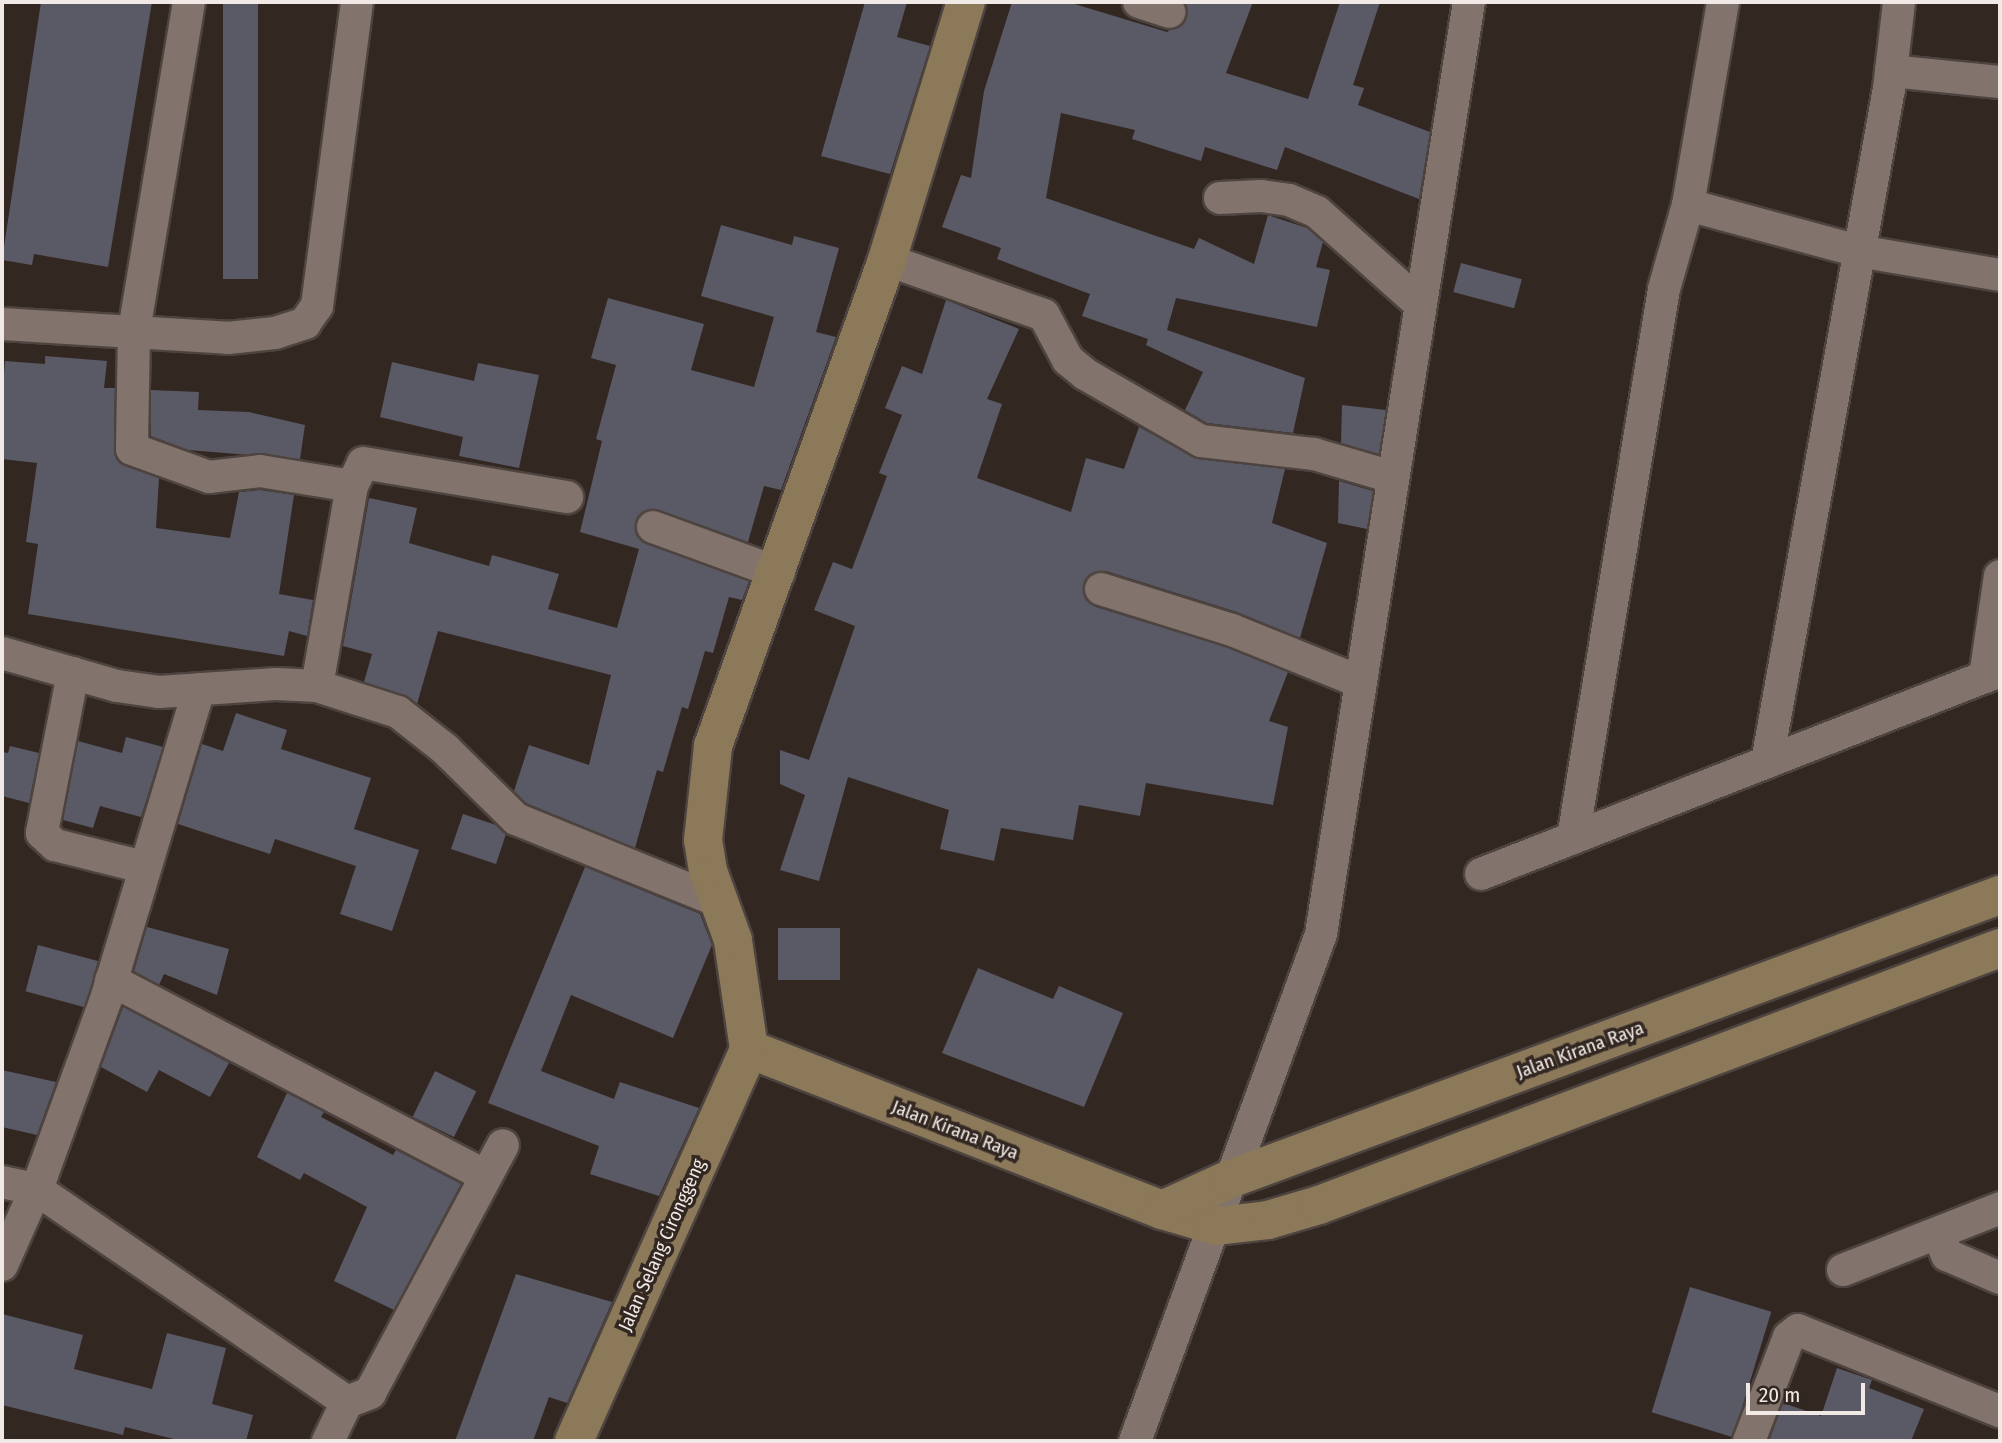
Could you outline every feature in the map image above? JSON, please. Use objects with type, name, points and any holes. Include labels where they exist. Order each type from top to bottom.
[{"type":"street","points":[[189,2],[134,331],[132,449],[209,477],[260,471],[352,486]]},
{"type":"street","points":[[2,324],[228,338],[292,329],[315,313],[357,2]]},
{"type":"street","points":[[749,1049],[733,940],[718,901],[704,840],[713,746],[779,573],[887,260],[965,2]]},
{"type":"street","points":[[1139,2],[1169,12]]},
{"type":"street","points":[[1135,1441],[1217,1226],[1230,1179],[1321,934],[1469,2]]},
{"type":"street","points":[[1573,838],[1664,289],[1688,205],[1723,2]]},
{"type":"street","points":[[1767,762],[1891,71],[1899,2]]},
{"type":"street","points":[[1891,71],[2000,82]]},
{"type":"street","points":[[1220,198],[1261,196],[1289,200],[1317,212],[1420,304]]},
{"type":"street","points":[[1688,205],[1858,251],[2000,275]]},
{"type":"street","points":[[887,260],[1044,316],[1068,359],[1085,374],[1201,441],[1314,454],[1392,477]]},
{"type":"street","points":[[317,686],[352,486],[358,469],[370,461],[567,497]]},
{"type":"street","points":[[653,527],[779,573]]},
{"type":"street","points":[[1481,874],[1993,674],[2000,576]]},
{"type":"street","points":[[1101,589],[1232,630],[1361,682]]},
{"type":"street","points":[[2,653],[73,673],[159,692],[276,684],[317,686],[398,712],[445,749],[516,819],[718,901]]},
{"type":"street","points":[[73,673],[42,833],[55,845],[144,867]]},
{"type":"street","points":[[2,1265],[36,1189],[111,980],[199,689]]},
{"type":"street","name":"Jalan Kirana Raya","points":[[1161,1210],[1230,1179],[2000,895]]},
{"type":"street","name":"Jalan Kirana Raya","points":[[749,1049],[1161,1210],[1217,1226],[1268,1220],[1319,1205],[2000,948]]},
{"type":"street","points":[[111,980],[486,1176]]},
{"type":"street","name":"Jalan Selang Cironggeng","points":[[574,1441],[749,1049]]},
{"type":"street","points":[[347,1402],[370,1393],[503,1145]]},
{"type":"street","points":[[2,1182],[36,1189],[347,1402]]},
{"type":"street","points":[[1843,1270],[2000,1208]]},
{"type":"street","points":[[1938,1233],[1947,1255],[2000,1278]]},
{"type":"street","points":[[1749,1441],[1789,1337],[1798,1330],[2000,1410]]},
{"type":"street","points":[[339,1438],[347,1402]]},
{"type":"building","points":[[41,2],[152,2],[108,267],[34,254],[32,265],[2,260]]},
{"type":"building","points":[[223,2],[258,2],[258,279],[223,279]]},
{"type":"building","points":[[865,2],[907,2],[897,37],[930,46],[890,174],[821,156]]},
{"type":"building","points":[[1012,2],[1068,2],[1167,32],[1186,18],[1184,2],[1253,2],[1226,73],[1308,99],[1340,2],[1380,2],[1353,85],[1364,88],[1358,105],[1430,132],[1419,199],[1285,147],[1277,170],[1205,147],[1201,161],[1132,139],[1135,130],[1061,113],[1046,198],[1194,249],[1199,238],[1254,264],[1268,215],[1307,228],[1323,242],[1316,267],[1330,270],[1317,327],[1176,298],[1167,330],[1305,378],[1293,433],[1207,423],[1185,410],[1203,372],[1146,345],[1148,339],[1082,316],[1090,294],[997,259],[1001,248],[942,227],[961,175],[971,178],[984,91]]},
{"type":"building","points":[[721,225],[792,245],[794,236],[839,248],[816,332],[836,337],[781,490],[764,486],[748,542],[659,510],[642,513],[636,520],[635,531],[646,544],[749,581],[742,600],[729,597],[713,653],[705,651],[688,709],[682,707],[663,772],[657,770],[635,848],[526,803],[514,791],[529,745],[589,765],[611,675],[438,631],[417,704],[364,682],[372,654],[343,646],[369,498],[417,508],[409,543],[489,566],[492,555],[559,574],[548,609],[617,628],[639,549],[580,532],[602,441],[596,439],[616,365],[591,358],[608,298],[704,324],[691,370],[754,387],[774,317],[701,296]]},
{"type":"building","points":[[1461,263],[1522,279],[1514,308],[1453,292]]},
{"type":"building","points":[[946,300],[1019,329],[987,399],[1002,404],[977,478],[1071,512],[1086,458],[1124,469],[1139,427],[1198,459],[1285,469],[1272,523],[1327,543],[1300,638],[1237,612],[1106,571],[1089,575],[1083,592],[1096,607],[1226,647],[1288,672],[1269,721],[1288,727],[1273,805],[1146,783],[1140,816],[1079,805],[1073,840],[1001,828],[994,861],[940,849],[949,810],[848,777],[819,881],[780,870],[805,795],[780,784],[780,750],[809,760],[855,626],[814,610],[833,562],[852,569],[887,476],[879,473],[902,415],[885,408],[902,366],[922,374]]},
{"type":"building","points":[[45,356],[107,361],[104,388],[115,388],[114,449],[125,466],[159,478],[156,528],[230,538],[239,492],[260,490],[294,495],[279,594],[313,600],[307,636],[289,631],[284,656],[28,614],[38,544],[26,542],[37,463],[2,459],[2,398],[5,361],[45,364]]},
{"type":"building","points":[[392,362],[474,381],[478,363],[539,375],[519,468],[459,456],[463,437],[380,417]]},
{"type":"building","points":[[151,390],[199,392],[198,410],[249,412],[305,425],[300,459],[188,450],[151,436]]},
{"type":"building","points":[[1342,405],[1386,410],[1379,454],[1341,443]]},
{"type":"building","points":[[1339,481],[1373,491],[1367,529],[1338,523]]},
{"type":"building","points":[[236,713],[287,730],[281,749],[371,778],[354,829],[419,850],[392,931],[340,914],[356,866],[275,839],[270,854],[178,824],[202,744],[223,751]]},
{"type":"building","points":[[126,737],[163,747],[141,817],[100,806],[93,828],[63,820],[78,741],[122,753]]},
{"type":"building","points":[[10,746],[39,753],[29,803],[2,796],[2,752],[8,753]]},
{"type":"building","points":[[463,814],[496,825],[506,834],[496,864],[451,849]]},
{"type":"building","points":[[585,867],[700,914],[712,945],[673,1038],[571,995],[541,1071],[614,1099],[620,1082],[699,1108],[659,1196],[590,1174],[599,1146],[488,1103]]},
{"type":"building","points":[[147,927],[229,949],[217,995],[164,974],[159,985],[134,971]]},
{"type":"building","points":[[778,928],[840,928],[840,980],[778,980]]},
{"type":"building","points":[[38,945],[98,961],[85,1007],[26,991]]},
{"type":"building","points":[[978,968],[1053,999],[1059,986],[1123,1013],[1084,1107],[942,1053]]},
{"type":"building","points":[[123,1007],[229,1063],[210,1097],[159,1070],[147,1092],[101,1067]]},
{"type":"building","points":[[2,1070],[56,1082],[37,1135],[2,1127]]},
{"type":"building","points":[[435,1071],[476,1091],[454,1137],[413,1117]]},
{"type":"building","points":[[287,1093],[324,1112],[321,1117],[393,1155],[396,1150],[461,1184],[394,1310],[334,1281],[367,1207],[304,1173],[300,1180],[257,1157]]},
{"type":"building","points":[[516,1274],[612,1302],[567,1403],[549,1397],[533,1441],[455,1441]]},
{"type":"building","points":[[1690,1287],[1771,1312],[1733,1437],[1652,1412]]},
{"type":"building","points":[[2,1314],[83,1335],[74,1369],[152,1389],[167,1333],[226,1348],[212,1404],[253,1415],[246,1441],[182,1441],[125,1427],[123,1435],[2,1405]]},
{"type":"building","points":[[1837,1368],[1872,1380],[1869,1388],[1924,1409],[1911,1441],[1769,1441],[1783,1403],[1821,1416]]}]
